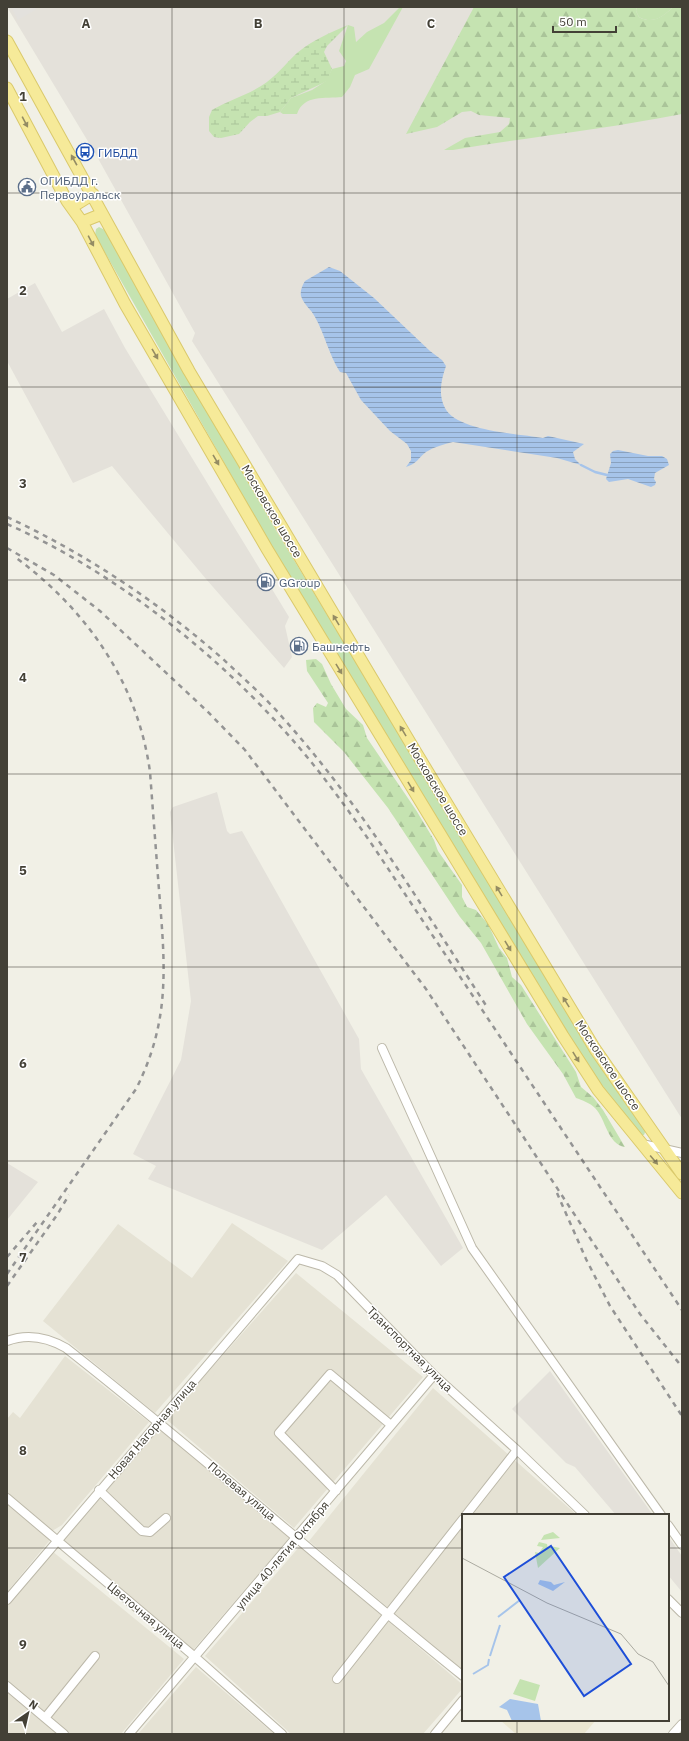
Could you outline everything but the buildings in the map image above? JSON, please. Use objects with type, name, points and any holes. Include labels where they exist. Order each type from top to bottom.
[{"type":"main road","name":"Московское шоссе","points":[[7,41],[197,384],[546,970],[595,1049],[667,1150],[682,1174]]},
{"type":"main road","name":"Московское шоссе","points":[[7,88],[67,201],[82,222],[125,304],[267,549],[580,1063],[640,1144],[682,1193]]},
{"type":"main road","points":[[72,207],[92,194]]},
{"type":"main road","points":[[82,222],[102,214]]},
{"type":"street","points":[[382,1048],[472,1248],[660,1514]]},
{"type":"street","points":[[640,1144],[682,1153]]},
{"type":"street","name":"Транспортная улица","points":[[298,1258],[322,1266],[337,1275],[434,1375],[517,1450],[583,1514]]},
{"type":"street","name":"Новая Нагорная улица","points":[[7,1600],[99,1490],[298,1258]]},
{"type":"street","name":"Полевая улица","points":[[7,1341],[16,1338],[41,1336],[53,1340],[66,1348],[158,1421],[297,1537],[388,1616],[462,1675]]},
{"type":"street","points":[[336,1491],[279,1433],[330,1374],[391,1425]]},
{"type":"street","name":"улица 40-летия Октября","points":[[129,1734],[434,1375]]},
{"type":"street","points":[[467,1514],[517,1450]]},
{"type":"street","points":[[99,1490],[142,1531],[150,1532],[166,1518]]},
{"type":"street","name":"Цветочная улица","points":[[7,1498],[195,1657],[282,1734]]},
{"type":"street","points":[[337,1679],[462,1520]]},
{"type":"street","points":[[669,1526],[682,1545]]},
{"type":"street","points":[[669,1600],[682,1613]]},
{"type":"street","points":[[45,1718],[96,1656]]},
{"type":"street","points":[[7,1686],[64,1734]]},
{"type":"street","points":[[435,1734],[462,1701]]},
{"type":"street","points":[[673,1734],[682,1724]]},
{"type":"shaded area","points":[[7,7],[682,7],[682,1119],[192,341],[195,333],[95,153]]},
{"type":"shaded area","points":[[11,7],[36,7],[35,10],[18,20]]},
{"type":"shaded area","points":[[35,283],[62,332],[104,309],[125,348],[289,617],[285,626],[292,657],[284,668],[206,579],[112,466],[73,483],[7,361],[7,299]]},
{"type":"shaded area","points":[[217,792],[227,831],[230,834],[242,831],[359,1039],[361,1069],[463,1248],[441,1266],[386,1195],[322,1250],[148,1179],[156,1166],[133,1154],[181,1060],[191,1001],[170,812],[173,807]]},
{"type":"shaded area","points":[[7,1163],[38,1182],[7,1220]]},
{"type":"shaded area","points":[[232,1223],[288,1261],[155,1413],[43,1321],[118,1224],[192,1278]]},
{"type":"shaded area","points":[[296,1273],[423,1377],[294,1528],[166,1419]]},
{"type":"shaded area","points":[[65,1356],[149,1422],[62,1525],[52,1531],[7,1493],[7,1419],[13,1412],[20,1418]]},
{"type":"shaded area","points":[[550,1371],[652,1514],[615,1514],[575,1467],[566,1463],[512,1409]]},
{"type":"shaded area","points":[[433,1388],[576,1514],[462,1514],[462,1670],[309,1541]]},
{"type":"shaded area","points":[[160,1428],[290,1537],[193,1650],[62,1539]]},
{"type":"shaded area","points":[[7,1504],[50,1540],[7,1592]]},
{"type":"shaded area","points":[[669,1537],[682,1556],[682,1592],[669,1576]]},
{"type":"shaded area","points":[[300,1546],[462,1684],[462,1689],[423,1734],[291,1734],[205,1656]]},
{"type":"shaded area","points":[[52,1551],[184,1659],[121,1734],[7,1734],[7,1606]]},
{"type":"shaded area","points":[[196,1667],[274,1734],[138,1734]]},
{"type":"shaded area","points":[[501,1721],[595,1721],[584,1734],[516,1734]]},
{"type":"green space","points":[[400,7],[403,7],[369,69],[355,75],[350,87],[342,97],[310,100],[300,108],[297,114],[283,114],[280,112],[291,98],[312,90],[326,81],[332,69],[344,66],[346,61],[339,51],[348,25],[354,27],[356,42],[367,32],[384,23]]},
{"type":"green space","points":[[474,7],[637,7],[636,11],[639,17],[653,20],[662,16],[673,7],[682,7],[682,114],[453,150],[444,150],[465,138],[500,132],[509,124],[510,118],[479,115],[471,111],[462,112],[437,127],[406,134]]},
{"type":"green space","points":[[637,7],[673,7],[662,16],[654,20],[649,20],[639,17],[636,11]]},
{"type":"green space","points":[[348,25],[327,46],[324,52],[332,69],[327,81],[291,98],[280,112],[267,116],[258,116],[239,134],[221,138],[214,137],[209,131],[209,117],[212,110],[261,86],[276,75],[297,53],[308,45],[321,37]]},
{"type":"green space","points":[[99,227],[105,230],[274,527],[577,1028],[646,1130],[644,1135],[637,1135],[566,1034],[264,533],[95,235],[96,229]]},
{"type":"green space","points":[[316,659],[322,664],[331,684],[346,709],[363,725],[367,738],[416,810],[434,840],[438,851],[462,885],[462,897],[467,907],[476,910],[488,924],[499,948],[507,958],[512,977],[521,985],[576,1072],[581,1087],[593,1097],[603,1110],[625,1147],[619,1145],[610,1136],[595,1108],[576,1098],[563,1074],[527,1024],[481,943],[460,917],[388,808],[344,752],[314,722],[313,708],[317,703],[326,707],[328,703],[307,671],[306,660]]},
{"type":"water","points":[[329,267],[340,271],[374,298],[430,351],[442,360],[446,366],[441,393],[445,408],[451,416],[475,427],[543,438],[548,436],[584,444],[573,452],[575,459],[581,465],[557,458],[453,442],[429,450],[415,462],[406,467],[411,460],[411,451],[407,444],[390,431],[361,400],[346,373],[340,372],[315,317],[301,296],[305,281]]},
{"type":"water","points":[[618,450],[648,456],[662,456],[667,459],[669,465],[655,473],[654,479],[656,482],[655,485],[651,487],[628,479],[609,482],[606,479],[611,463],[610,454],[613,451]]},
{"type":"waterway","points":[[581,465],[595,472],[607,475]]},
{"type":"railway","points":[[7,517],[36,531],[93,563],[146,598],[223,659],[269,703],[312,752],[339,786],[391,858],[487,1007]]},
{"type":"railway","points":[[7,524],[82,563],[118,586],[189,639],[252,697],[307,757],[366,836],[682,1310]]},
{"type":"railway","points":[[7,548],[54,575],[100,611],[207,711],[245,750],[426,989],[640,1314],[682,1367]]},
{"type":"railway","points":[[7,1274],[136,1089],[147,1064],[155,1039],[160,1015],[164,967],[150,772],[144,739],[134,708],[121,679],[105,651],[86,625],[65,600],[15,557]]},
{"type":"railway","points":[[557,1193],[586,1259],[610,1306],[682,1416]]},
{"type":"railway","points":[[7,1286],[57,1215],[69,1195]]},
{"type":"railway","points":[[7,1257],[38,1221]]},
{"type":"place","name":"ГИБДД","points":[[85,152]]},
{"type":"place","name":"ОГИБДД г. Первоуральск","points":[[27,187]]},
{"type":"place","name":"GGroup","points":[[266,582]]},
{"type":"place","name":"Башнефть","points":[[299,646]]}]
